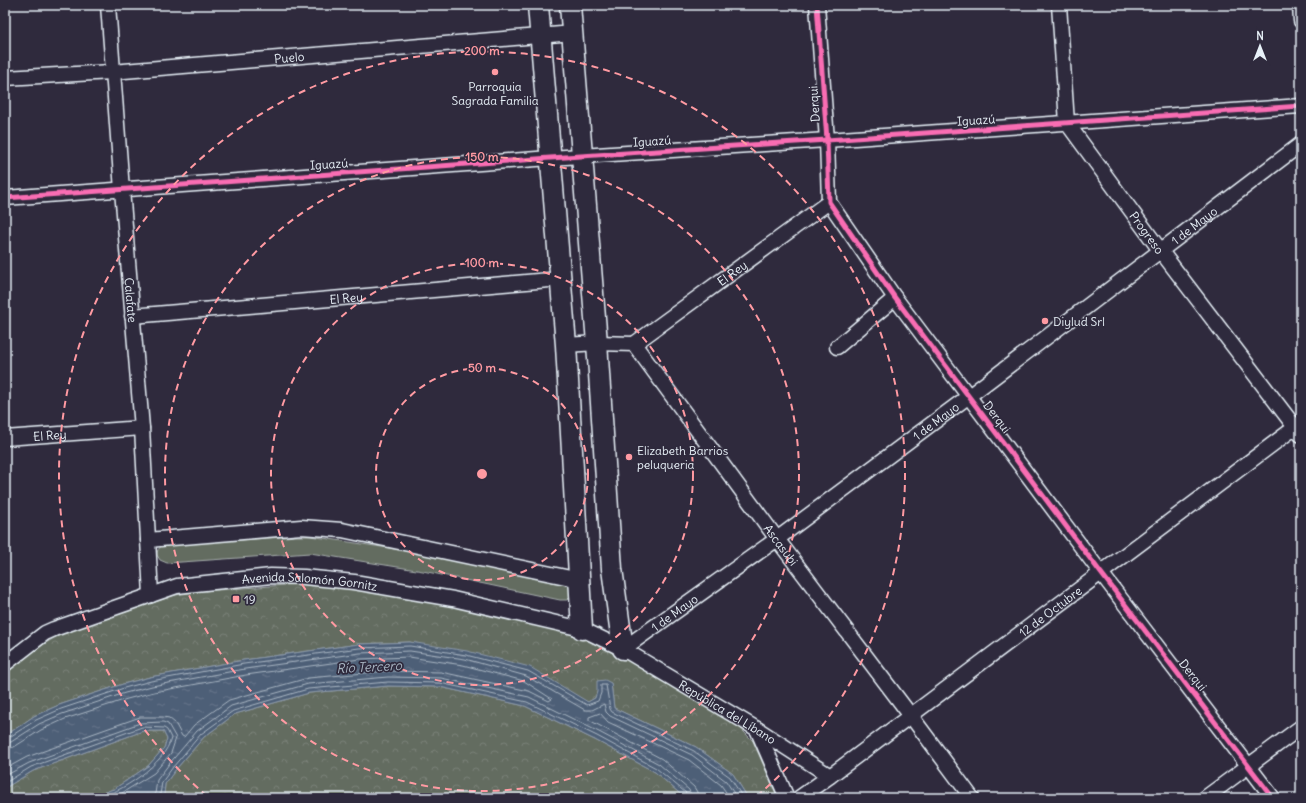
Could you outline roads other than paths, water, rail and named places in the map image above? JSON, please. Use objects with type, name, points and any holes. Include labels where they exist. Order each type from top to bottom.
[{"type":"main road","points":[[538,5],[566,344],[582,629]]},
{"type":"main road","points":[[570,5],[597,343],[612,569],[623,649]]},
{"type":"street","name":"Calafate","points":[[108,5],[112,72],[142,428],[152,595]]},
{"type":"street","name":"Derqui","points":[[817,5],[827,140],[829,202],[895,298],[1101,573],[1273,798]]},
{"type":"street","points":[[1059,5],[1067,123]]},
{"type":"street","points":[[1300,5],[1301,21]]},
{"type":"street","name":"Puelo","points":[[5,78],[112,72],[573,33]]},
{"type":"street","name":"Iguazú","points":[[5,198],[550,158],[1301,106]]},
{"type":"street","name":"Progreso","points":[[1067,123],[1160,250],[1299,429]]},
{"type":"street","name":"1 de Mayo","points":[[623,649],[776,539],[969,396],[1301,144]]},
{"type":"street","name":"El Rey","points":[[634,344],[829,202]]},
{"type":"street","name":"El Rey","points":[[132,316],[561,279]]},
{"type":"street","points":[[837,347],[895,298]]},
{"type":"street","points":[[566,344],[634,344]]},
{"type":"street","name":"Ascasubi","points":[[634,344],[776,539],[972,798]]},
{"type":"street","name":"El Rey","points":[[5,438],[142,428]]},
{"type":"street","name":"12 de Octubre","points":[[799,798],[1101,573],[1299,429]]},
{"type":"street","points":[[148,540],[301,527],[342,530],[580,580]]},
{"type":"street","name":"Avenida Salomón Gornitz","points":[[5,664],[41,636],[54,629],[176,586],[271,576],[304,577],[354,582],[453,599],[582,629],[623,649]]},
{"type":"street","name":"República del Líbano","points":[[623,649],[757,729],[830,776]]},
{"type":"street","points":[[1205,798],[1301,727]]},
{"type":"street","points":[[757,729],[787,798]]},
{"type":"water","name":"Río Tercero","points":[[410,642],[467,651],[530,667],[588,702],[595,698],[597,692],[597,681],[605,680],[611,683],[614,708],[696,747],[733,774],[748,798],[685,798],[655,772],[595,740],[525,706],[440,687],[388,686],[309,693],[235,714],[204,737],[176,769],[165,784],[164,795],[166,798],[72,798],[99,794],[114,789],[148,766],[164,748],[167,739],[163,731],[143,731],[33,771],[5,788],[5,736],[34,716],[59,705],[123,684],[150,677],[244,660],[359,644]]},
{"type":"place","name":"Parroquia Sagrada Familia","points":[[495,72]]},
{"type":"place","name":"Diylud Srl","points":[[1045,321]]},
{"type":"place","name":"Elizabeth Barrios peluqueria","points":[[629,457]]},
{"type":"place","name":"19","points":[[236,599]]}]
